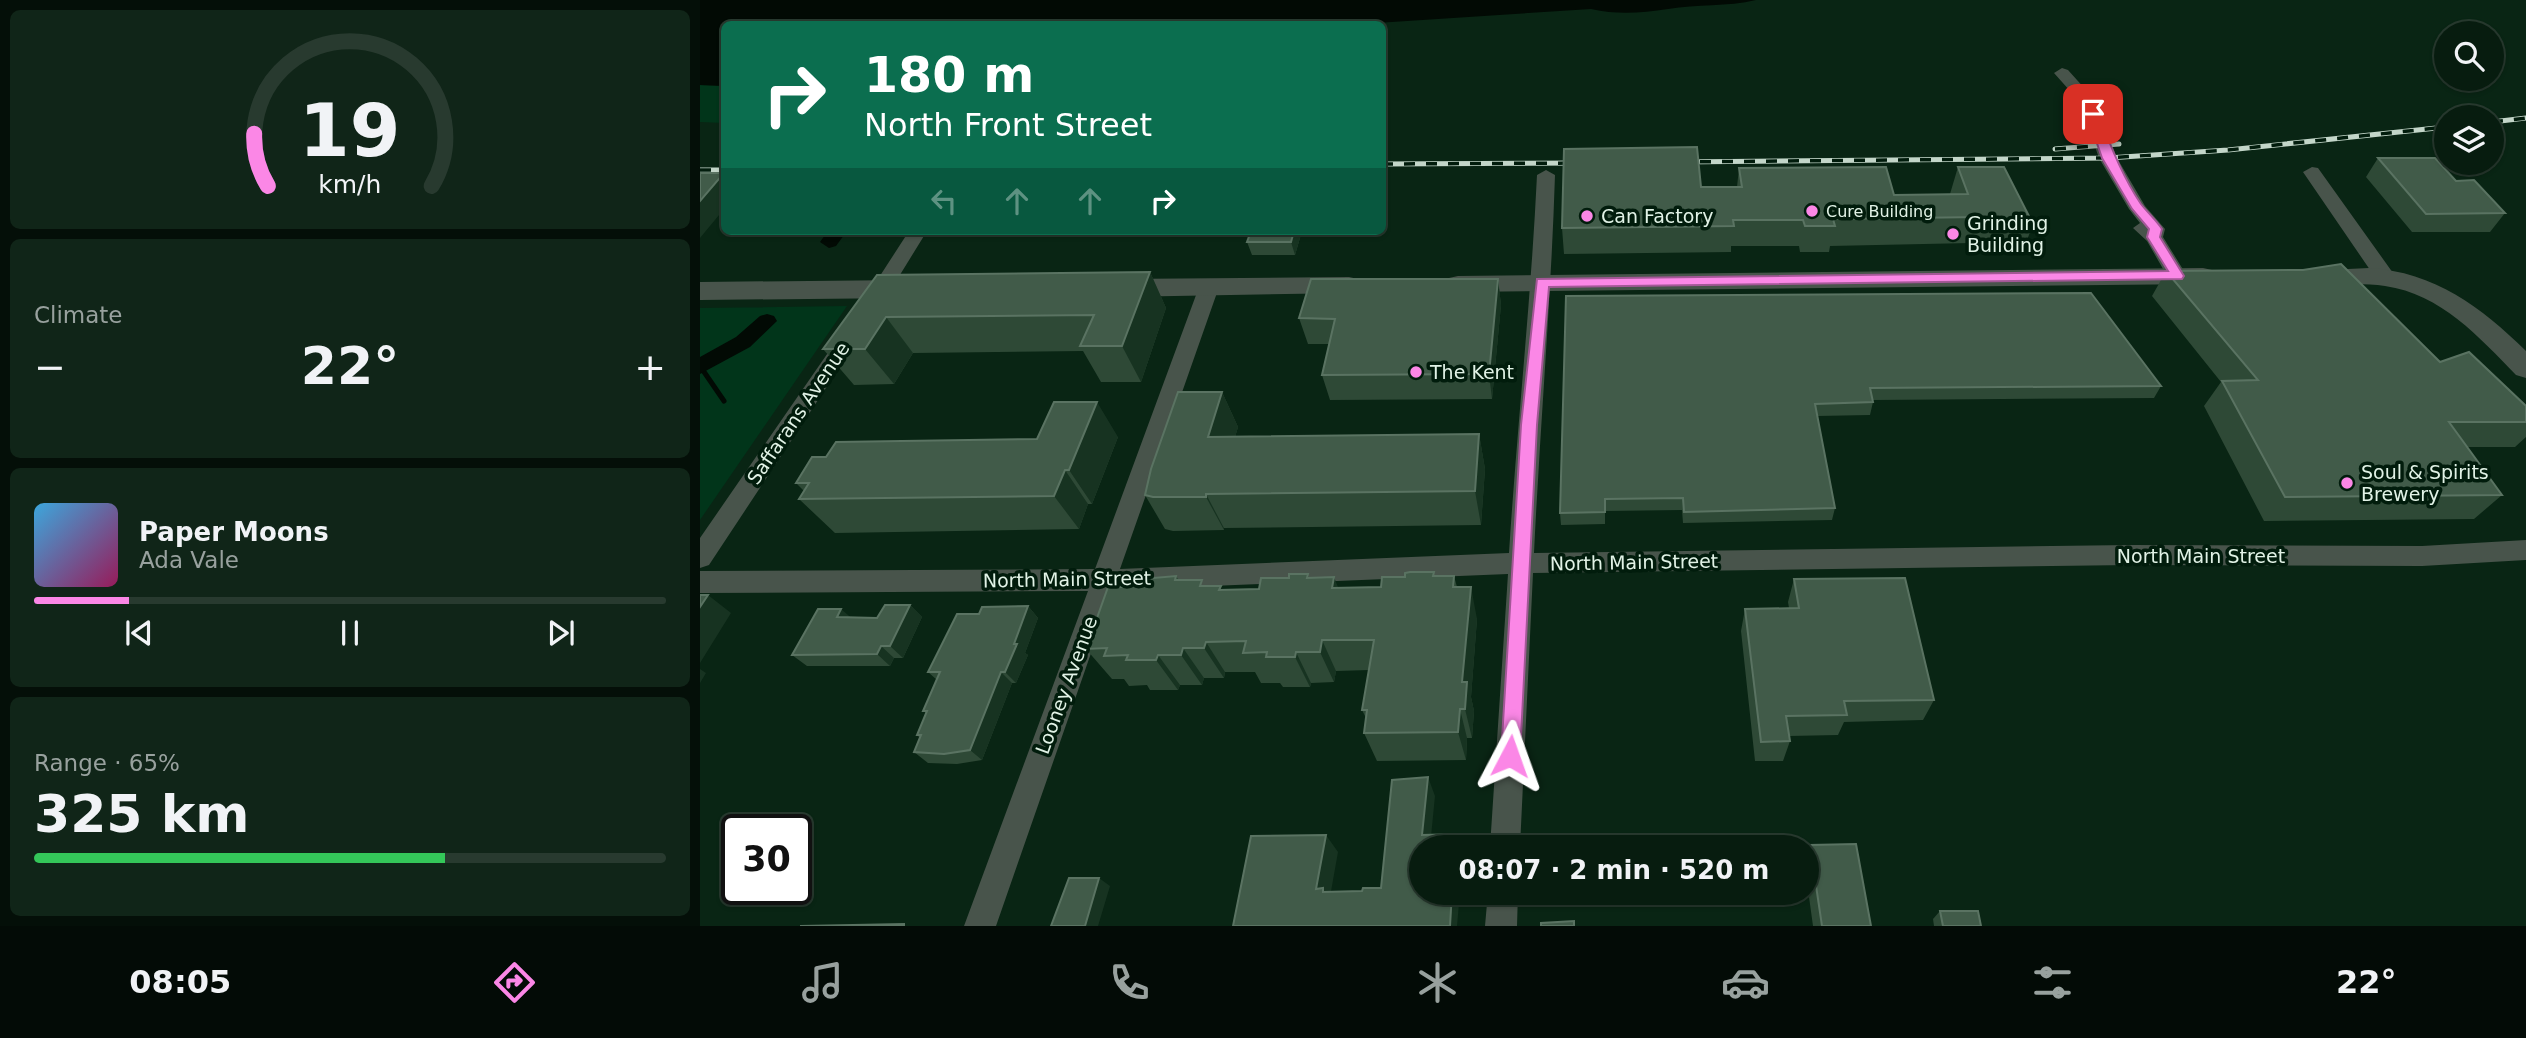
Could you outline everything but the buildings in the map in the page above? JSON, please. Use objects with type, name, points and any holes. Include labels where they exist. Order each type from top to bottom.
[{"type":"street","points":[[2062,73],[2087,100],[2108,158],[2138,209],[2135,216],[2143,230],[2154,237],[2177,276]]},
{"type":"street","points":[[2312,173],[2386,278]]},
{"type":"street","points":[[1506,835],[1529,425],[1542,283],[1546,175]]},
{"type":"street","name":"Saffarans Avenue","points":[[700,558],[882,290],[916,235]]},
{"type":"street","points":[[1429,284],[2233,276]]},
{"type":"street","points":[[2288,277],[2386,278],[2413,283],[2452,300],[2473,315],[2526,368]]},
{"type":"street","points":[[1100,288],[1375,285]]},
{"type":"street","name":"Looney Avenue","points":[[980,926],[1209,287]]},
{"type":"street","points":[[700,291],[923,289]]},
{"type":"street","name":"North Main Street","points":[[700,582],[1104,580],[1523,563],[2130,555],[2422,556],[2526,551]]},
{"type":"street","points":[[1501,926],[1502,905]]},
{"type":"green space","points":[[700,85],[721,86],[721,123],[700,122]]},
{"type":"green space","points":[[847,306],[700,520],[700,308]]},
{"type":"shaded area","points":[[700,0],[1756,0],[1639,12],[1591,9],[1386,22],[721,21],[721,86],[700,85]]},
{"type":"waterway","points":[[829,242],[835,235]]},
{"type":"waterway","points":[[700,366],[743,342],[767,321]]},
{"type":"waterway","points":[[700,366],[724,401]]},
{"type":"railway","points":[[2504,121],[2526,118]]},
{"type":"railway","points":[[1678,162],[2108,158],[2228,150],[2434,128]]},
{"type":"railway","points":[[2055,149],[2119,144]]},
{"type":"railway","points":[[1386,164],[1584,163]]},
{"type":"railway","points":[[700,170],[721,170]]},
{"type":"place","name":"Cure Building","points":[[1812,211]]},
{"type":"place","name":"Can Factory","points":[[1587,216]]},
{"type":"place","name":"Grinding Building","points":[[1953,234]]},
{"type":"place","name":"The Kent","points":[[1416,372]]},
{"type":"place","name":"Soul & Spirits Brewery","points":[[2347,483]]},
{"type":"route","points":[[1510,756],[1529,425],[1542,283],[2177,276],[2154,237],[2156,229],[2147,215],[2138,209],[2108,158],[2093,114]]}]
